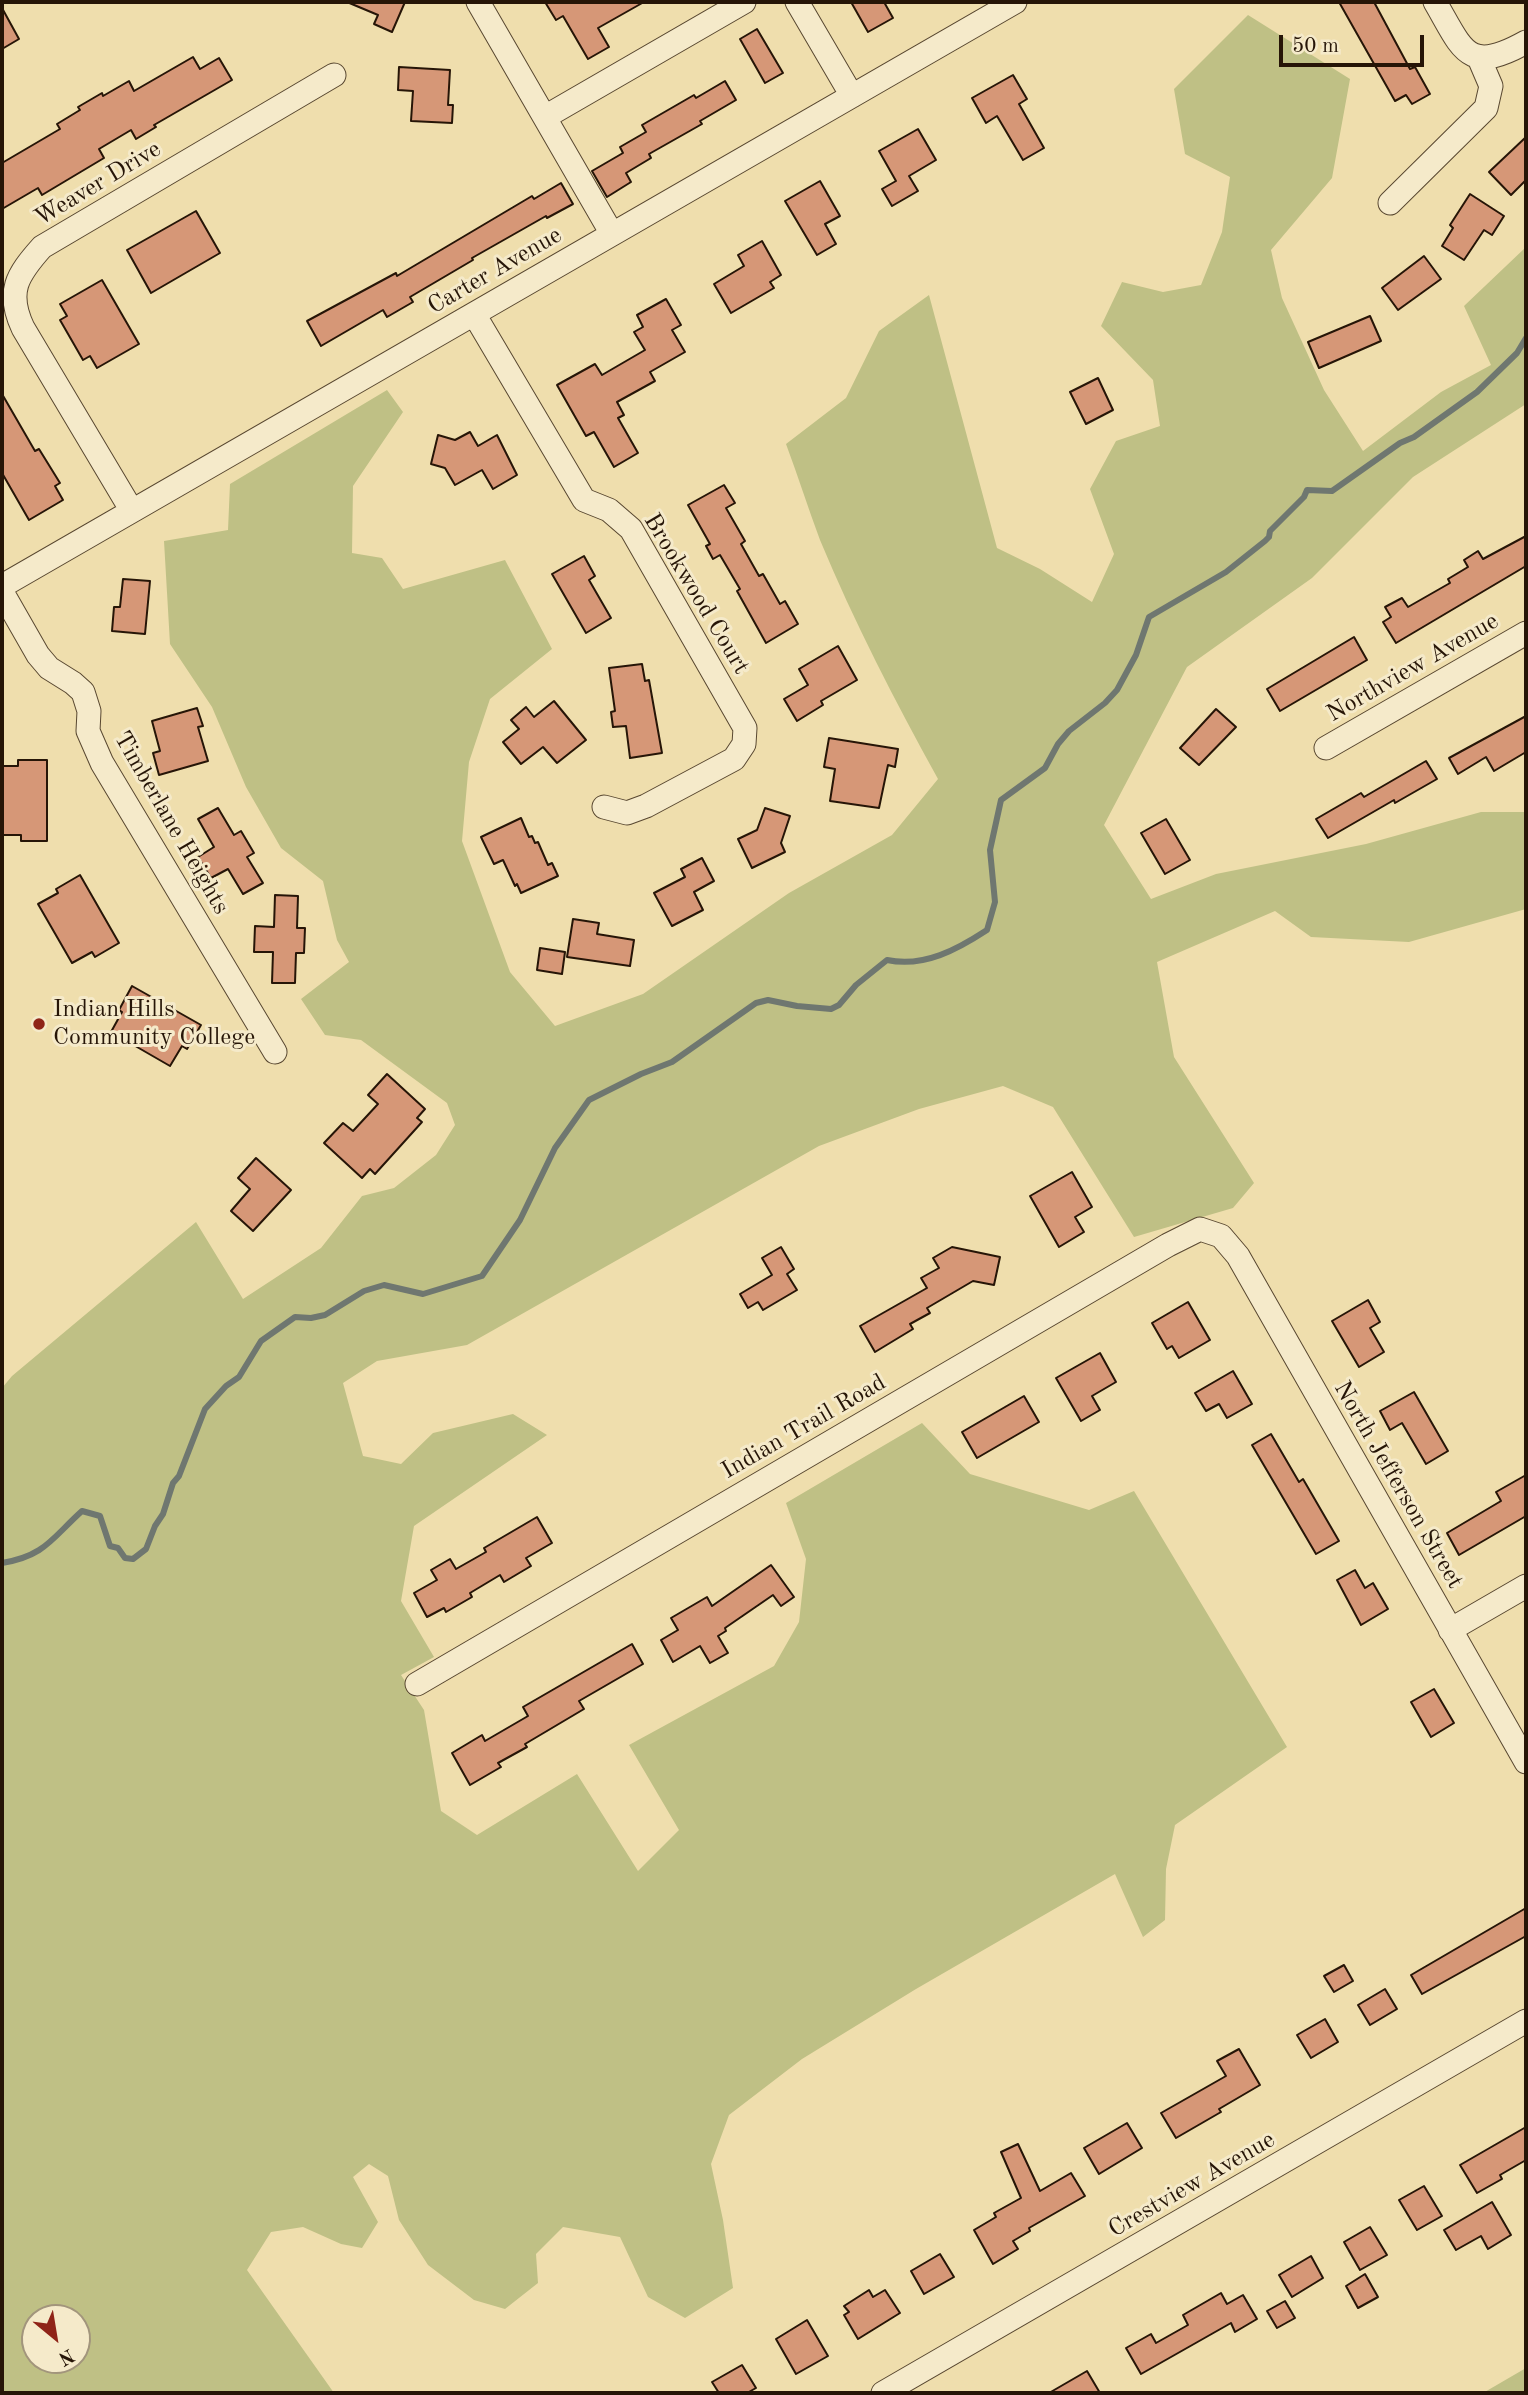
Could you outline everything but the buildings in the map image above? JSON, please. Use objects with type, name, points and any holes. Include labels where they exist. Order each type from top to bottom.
[{"type":"street","points":[[478,2],[612,234]]},
{"type":"street","points":[[545,117],[744,2]]},
{"type":"street","points":[[797,2],[852,96]]},
{"type":"street","name":"Carter Avenue","points":[[2,586],[1015,2]]},
{"type":"street","points":[[1435,2],[1463,50],[1479,58],[1504,55],[1526,43]]},
{"type":"street","points":[[1390,203],[1486,108],[1491,86],[1479,58]]},
{"type":"street","name":"Weaver Drive","points":[[132,511],[14,309],[16,287],[24,267],[42,247],[334,75]]},
{"type":"street","name":"Brookwood Court","points":[[474,314],[584,500],[609,510],[631,529],[745,728],[744,744],[734,759],[646,806],[627,813],[604,807]]},
{"type":"street","name":"Timberlane Heights","points":[[2,592],[38,655],[49,668],[83,692],[89,711],[88,731],[102,763],[275,1052]]},
{"type":"street","name":"Northview Avenue","points":[[1326,748],[1526,633]]},
{"type":"street","name":"Indian Trail Road","points":[[416,1684],[1168,1245],[1200,1229],[1221,1236]]},
{"type":"street","name":"North Jefferson Street","points":[[1221,1236],[1238,1256],[1526,1762]]},
{"type":"street","points":[[1451,1630],[1526,1586]]},
{"type":"street","name":"Crestview Avenue","points":[[883,2393],[1526,2021]]},
{"type":"green space","points":[[1248,15],[1350,79],[1332,178],[1271,250],[1282,298],[1324,390],[1363,451],[1441,392],[1491,365],[1464,306],[1526,247],[1526,404],[1413,477],[1312,578],[1187,667],[1104,825],[1151,899],[1216,874],[1366,844],[1481,812],[1526,812],[1526,909],[1409,942],[1311,937],[1275,911],[1157,962],[1174,1057],[1254,1183],[1233,1208],[1134,1237],[1053,1107],[1003,1086],[919,1109],[819,1146],[467,1345],[377,1361],[343,1383],[363,1456],[401,1464],[433,1433],[513,1414],[547,1435],[414,1526],[401,1601],[434,1657],[401,1675],[424,1710],[441,1811],[477,1835],[577,1774],[638,1871],[679,1830],[629,1745],[774,1666],[799,1622],[806,1559],[786,1503],[922,1423],[970,1474],[1089,1510],[1134,1491],[1287,1747],[1175,1825],[1166,1869],[1165,1920],[1143,1937],[1115,1874],[916,1989],[802,2059],[729,2115],[711,2164],[733,2288],[685,2318],[648,2297],[620,2237],[563,2227],[536,2254],[538,2283],[505,2309],[474,2300],[428,2265],[399,2220],[388,2176],[369,2164],[353,2177],[378,2222],[362,2248],[341,2244],[303,2227],[271,2232],[247,2270],[334,2393],[2,2393],[2,1388],[12,1376],[196,1222],[243,1299],[321,1248],[362,1196],[394,1188],[436,1155],[455,1125],[447,1103],[361,1040],[325,1035],[301,999],[349,962],[337,940],[323,881],[281,848],[246,787],[212,707],[170,644],[164,541],[228,530],[230,484],[387,390],[403,412],[353,486],[352,553],[382,558],[403,589],[505,560],[552,649],[490,699],[469,762],[462,841],[510,972],[555,1026],[643,994],[789,893],[892,835],[938,779],[847,601],[820,540],[786,444],[846,398],[879,331],[929,295],[997,548],[1040,569],[1092,602],[1114,554],[1090,489],[1116,441],[1160,426],[1153,380],[1101,326],[1122,282],[1163,292],[1201,285],[1222,232],[1230,177],[1185,154],[1174,89]]},
{"type":"green space","points":[[1526,2368],[1526,2393],[1483,2393]]},
{"type":"waterway","points":[[2,1563],[38,1551],[82,1511],[100,1516],[110,1546],[118,1548],[125,1558],[133,1559],[146,1549],[205,1409],[226,1386],[239,1377],[261,1341],[295,1317],[325,1315],[364,1291],[384,1285],[423,1294],[482,1276],[520,1220],[555,1148],[589,1100],[672,1062],[756,1003],[768,1000],[831,1009],[839,1005],[856,985],[887,960],[901,962],[927,959],[952,950],[987,930],[995,902],[990,850],[1001,800],[1045,768],[1058,744],[1069,731],[1117,690],[1136,655],[1149,617],[1226,572],[1265,541],[1270,531],[1304,497],[1307,490],[1332,491],[1477,392],[1517,353],[1526,338]]},
{"type":"place","name":"Indian Hills Community College","points":[[39,1024]]}]
